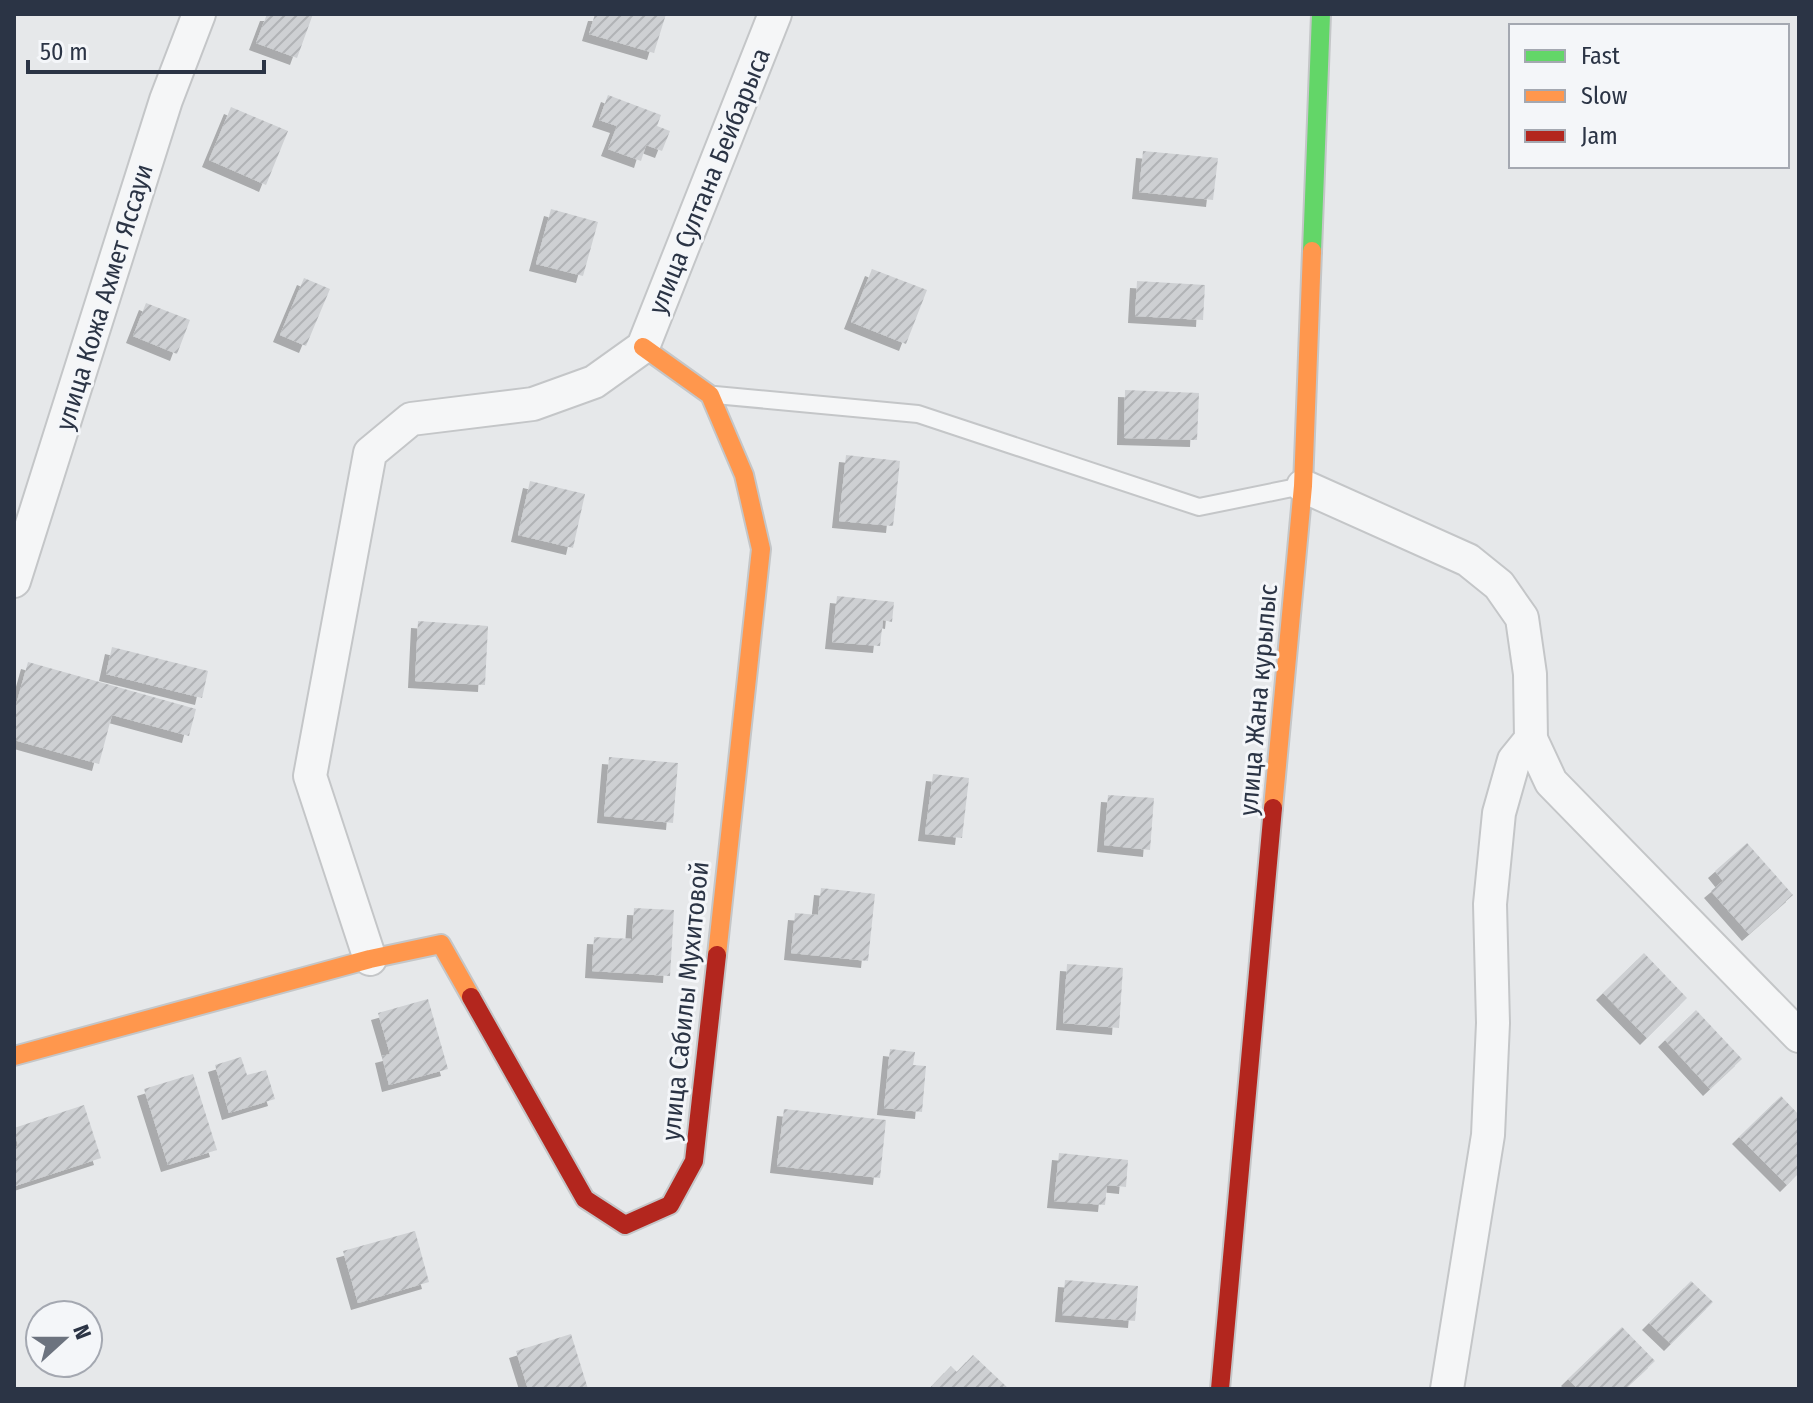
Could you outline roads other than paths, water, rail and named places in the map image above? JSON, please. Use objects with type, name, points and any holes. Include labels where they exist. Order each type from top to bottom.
[{"type":"street","name":"улица Кожа Ахмет Яссауи","points":[[14,581],[166,100],[199,14]]},
{"type":"street","name":"улица Султана Бейбарыса","points":[[643,347],[775,14]]},
{"type":"street","name":"улица Жана курылыс","points":[[1220,1389],[1303,486],[1321,14]]},
{"type":"street","points":[[370,959],[310,776],[370,453],[411,419],[533,404],[594,382],[643,347],[710,395]]},
{"type":"street","name":"улица Сабилы Мухитовой","points":[[14,1056],[370,959],[441,944],[585,1199],[625,1225],[670,1205],[694,1161],[761,549],[744,475],[710,395]]},
{"type":"street","points":[[1303,486],[1468,560],[1499,585],[1522,618],[1530,674],[1531,739],[1551,782],[1799,1036]]},
{"type":"street","points":[[1447,1389],[1488,1135],[1493,1023],[1490,904],[1499,813],[1514,760],[1531,739]]},
{"type":"lane","points":[[710,395],[918,414],[1199,507],[1303,486]]}]
